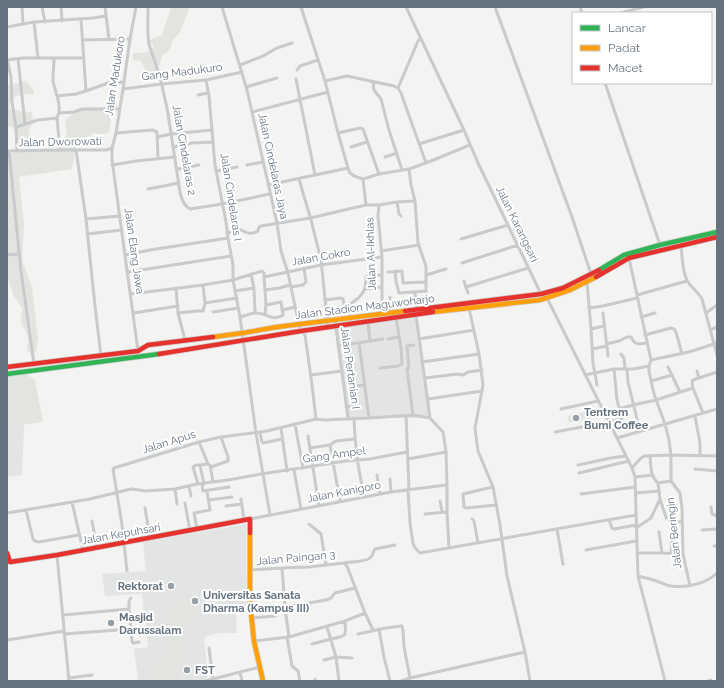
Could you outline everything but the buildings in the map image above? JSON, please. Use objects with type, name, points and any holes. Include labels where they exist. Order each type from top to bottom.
[{"type":"main road","name":"Jalan Stadion Maguwoharjo","points":[[426,311],[469,308],[524,299],[563,290],[587,282],[629,258],[717,232]]},
{"type":"main road","name":"Jalan Stadion Maguwoharjo","points":[[7,367],[138,351],[145,346],[277,327],[391,313],[416,312],[524,299],[547,298],[624,255],[660,245],[717,237]]},
{"type":"main road","name":"Jalan Stadion Maguwoharjo","points":[[7,374],[139,357],[301,331],[396,318],[416,312]]},
{"type":"main road","points":[[151,345],[153,354]]},
{"type":"main road","points":[[16,366],[17,372]]},
{"type":"main road","points":[[250,519],[250,603],[254,641],[263,681]]},
{"type":"main road","name":"Jalan Kanigoro","points":[[244,520],[250,519]]},
{"type":"main road","name":"Jalan Kepuhsari","points":[[7,553],[9,562],[97,548],[244,520]]},
{"type":"street","points":[[22,7],[23,24]]},
{"type":"street","points":[[42,7],[45,22]]},
{"type":"street","points":[[61,7],[62,21]]},
{"type":"street","points":[[106,7],[109,39]]},
{"type":"street","name":"Jalan Madukoro","points":[[112,148],[116,133],[136,7]]},
{"type":"street","name":"Jalan Cindelaras 2","points":[[148,7],[149,42],[162,84],[183,200],[189,208],[222,204],[270,194]]},
{"type":"street","name":"Jalan Cindelaras Jaya","points":[[222,7],[246,87],[299,325],[301,331],[305,335],[316,419]]},
{"type":"street","points":[[301,7],[326,81],[338,133],[350,173],[363,179],[379,174],[409,169],[470,145]]},
{"type":"street","name":"Jalan Karangsari","points":[[406,7],[478,163],[541,294]]},
{"type":"street","points":[[495,7],[572,217],[591,274]]},
{"type":"street","points":[[624,12],[643,7]]},
{"type":"street","points":[[7,28],[34,22],[62,21],[106,16]]},
{"type":"street","points":[[81,19],[86,91]]},
{"type":"street","points":[[34,22],[38,58]]},
{"type":"street","points":[[398,88],[421,38]]},
{"type":"street","points":[[83,40],[130,39]]},
{"type":"street","points":[[240,66],[281,46],[292,43]]},
{"type":"street","points":[[54,58],[53,80],[59,108],[57,118],[60,150]]},
{"type":"street","points":[[17,151],[11,78],[7,60],[84,58]]},
{"type":"street","points":[[18,59],[25,124]]},
{"type":"street","points":[[297,70],[300,66],[318,60]]},
{"type":"street","name":"Gang Madukuro","points":[[123,89],[206,80],[242,72]]},
{"type":"street","points":[[326,81],[347,76],[398,88],[426,163]]},
{"type":"street","points":[[246,87],[277,78]]},
{"type":"street","points":[[296,79],[315,176]]},
{"type":"street","name":"Jalan Cindelaras I","points":[[206,80],[216,171],[228,233],[233,265],[233,280],[270,515]]},
{"type":"street","points":[[57,96],[76,94],[104,84],[124,82]]},
{"type":"street","points":[[373,82],[374,90],[381,99],[402,170]]},
{"type":"street","points":[[605,84],[660,245]]},
{"type":"street","points":[[252,112],[328,92]]},
{"type":"street","points":[[198,95],[208,93]]},
{"type":"street","points":[[7,102],[12,102]]},
{"type":"street","points":[[59,113],[74,112],[82,109],[120,109]]},
{"type":"street","points":[[16,127],[38,120],[57,118]]},
{"type":"street","points":[[338,133],[361,128],[363,129],[379,174]]},
{"type":"street","points":[[116,133],[152,130],[157,132],[158,158]]},
{"type":"street","points":[[157,137],[171,134],[212,130]]},
{"type":"street","points":[[419,144],[464,130]]},
{"type":"street","points":[[173,147],[192,143],[213,142]]},
{"type":"street","points":[[351,147],[367,142]]},
{"type":"street","name":"Jalan Dworowati","points":[[8,151],[106,150],[112,148]]},
{"type":"street","name":"Jalan Elang Jawa","points":[[112,148],[112,165],[139,357]]},
{"type":"street","points":[[76,150],[86,219],[101,356]]},
{"type":"street","points":[[106,150],[112,160]]},
{"type":"street","points":[[8,151],[19,254],[34,364]]},
{"type":"street","points":[[385,157],[397,153]]},
{"type":"street","points":[[112,165],[136,160],[175,157]]},
{"type":"street","points":[[247,165],[263,162]]},
{"type":"street","points":[[176,168],[178,169],[199,165]]},
{"type":"street","points":[[216,171],[236,167]]},
{"type":"street","points":[[268,185],[348,168]]},
{"type":"street","points":[[409,169],[415,201],[419,245],[426,266],[426,311]]},
{"type":"street","points":[[299,178],[321,265],[328,327]]},
{"type":"street","points":[[363,179],[366,205]]},
{"type":"street","points":[[148,189],[179,184]]},
{"type":"street","name":"Jalan Al-Ikhlas","points":[[382,314],[382,257],[378,216],[379,205],[415,201]]},
{"type":"street","points":[[397,202],[399,214],[401,216]]},
{"type":"street","points":[[228,233],[242,230],[246,233],[252,234],[258,231],[260,226],[310,218],[366,205],[379,205]]},
{"type":"street","points":[[86,219],[120,216]]},
{"type":"street","points":[[461,239],[508,225]]},
{"type":"street","points":[[87,234],[122,230]]},
{"type":"street","points":[[125,255],[228,238]]},
{"type":"street","points":[[681,243],[687,281],[699,293],[702,299],[717,355]]},
{"type":"street","points":[[381,251],[419,245]]},
{"type":"street","points":[[462,263],[518,246]]},
{"type":"street","points":[[7,255],[19,254]]},
{"type":"street","points":[[128,272],[231,256]]},
{"type":"street","name":"Jalan Cokro","points":[[264,277],[321,265],[382,257]]},
{"type":"street","points":[[585,375],[614,369],[633,369],[648,366],[651,360],[629,258]]},
{"type":"street","points":[[265,290],[303,285],[306,282],[304,268]]},
{"type":"street","points":[[466,287],[528,268]]},
{"type":"street","points":[[426,275],[446,269]]},
{"type":"street","points":[[131,294],[233,280],[262,271],[264,272],[266,305],[265,314]]},
{"type":"street","points":[[396,271],[396,281],[399,293],[426,291]]},
{"type":"street","points":[[388,272],[402,271],[404,283],[426,282]]},
{"type":"street","points":[[251,274],[254,288],[255,313]]},
{"type":"street","points":[[348,305],[354,302],[362,294],[365,289],[366,276],[382,275]]},
{"type":"street","points":[[589,308],[637,297],[687,281]]},
{"type":"street","points":[[464,282],[468,293]]},
{"type":"street","points":[[587,282],[593,363],[597,385]]},
{"type":"street","points":[[178,313],[203,311],[205,303],[203,285]]},
{"type":"street","points":[[365,289],[382,287]]},
{"type":"street","points":[[176,288],[178,313],[185,340]]},
{"type":"street","points":[[235,291],[254,288]]},
{"type":"street","points":[[415,292],[419,339],[430,418],[443,432],[446,452],[449,548]]},
{"type":"street","points":[[390,297],[391,313]]},
{"type":"street","points":[[205,303],[237,298]]},
{"type":"street","points":[[325,300],[341,298],[343,299],[344,305],[348,305]]},
{"type":"street","points":[[547,298],[632,468],[635,477],[638,576],[664,681]]},
{"type":"street","points":[[240,317],[255,313],[265,314],[270,318],[276,318],[283,315],[281,302],[266,305]]},
{"type":"street","points":[[348,305],[350,318]]},
{"type":"street","points":[[706,313],[717,305]]},
{"type":"street","points":[[134,313],[178,306]]},
{"type":"street","points":[[283,310],[295,307]]},
{"type":"street","points":[[213,312],[238,308]]},
{"type":"street","points":[[469,308],[482,370],[483,385],[475,428],[478,451],[493,487],[510,590],[525,652],[530,681]]},
{"type":"street","points":[[603,313],[608,356]]},
{"type":"street","points":[[641,317],[655,313]]},
{"type":"street","points":[[276,318],[277,327]]},
{"type":"street","points":[[380,368],[398,366],[402,364],[396,318]]},
{"type":"street","name":"Jalan Pertanian I","points":[[335,320],[348,418]]},
{"type":"street","points":[[368,322],[370,341]]},
{"type":"street","points":[[591,329],[604,326]]},
{"type":"street","points":[[710,330],[717,327]]},
{"type":"street","points":[[645,335],[670,328],[674,329],[682,354]]},
{"type":"street","points":[[419,339],[474,330]]},
{"type":"street","points":[[388,339],[399,337]]},
{"type":"street","points":[[592,349],[629,337],[631,337],[634,342],[638,344],[647,343]]},
{"type":"street","points":[[338,346],[383,339]]},
{"type":"street","points":[[359,343],[369,418]]},
{"type":"street","points":[[651,360],[682,354],[715,344]]},
{"type":"street","points":[[407,346],[409,368],[407,369],[413,415]]},
{"type":"street","points":[[401,348],[414,346]]},
{"type":"street","points":[[422,362],[479,354]]},
{"type":"street","points":[[621,354],[624,358],[633,405],[640,431]]},
{"type":"street","points":[[349,358],[353,386],[364,385]]},
{"type":"street","name":"Jalan Beringin","points":[[648,366],[656,400],[669,440],[671,455],[671,481],[680,493],[682,508],[683,554],[690,586]]},
{"type":"street","points":[[668,367],[680,392]]},
{"type":"street","points":[[554,432],[609,422],[622,418],[617,400],[614,369]]},
{"type":"street","points":[[425,378],[458,374],[463,375],[468,372],[482,370]]},
{"type":"street","points":[[697,371],[699,378]]},
{"type":"street","points":[[311,375],[342,372]]},
{"type":"street","points":[[703,413],[693,388],[692,381],[717,372]]},
{"type":"street","points":[[651,381],[672,375]]},
{"type":"street","points":[[619,409],[656,400],[693,388]]},
{"type":"street","points":[[428,399],[482,392]]},
{"type":"street","points":[[561,409],[598,401]]},
{"type":"street","points":[[346,407],[354,406]]},
{"type":"street","points":[[617,438],[717,409]]},
{"type":"street","name":"Jalan Apus","points":[[117,493],[114,468],[199,442],[221,437],[256,433],[316,419],[324,420],[413,415],[430,418]]},
{"type":"street","points":[[406,416],[408,490],[412,537],[413,544],[419,552],[422,553],[636,516]]},
{"type":"street","points":[[695,416],[700,443],[700,456]]},
{"type":"street","points":[[354,418],[354,439],[360,480],[365,497]]},
{"type":"street","points":[[295,424],[303,468]]},
{"type":"street","points":[[281,428],[286,471]]},
{"type":"street","points":[[260,432],[263,444],[282,439]]},
{"type":"street","points":[[308,436],[320,506]]},
{"type":"street","points":[[211,467],[227,462],[228,455],[221,437]]},
{"type":"street","points":[[310,448],[354,439]]},
{"type":"street","points":[[199,442],[208,464],[211,467],[213,482]]},
{"type":"street","points":[[330,445],[340,501]]},
{"type":"street","name":"Gang Ampel","points":[[7,513],[72,502],[131,489],[145,491],[175,489],[198,484],[407,452]]},
{"type":"street","points":[[408,460],[446,452]]},
{"type":"street","points":[[578,466],[610,458],[626,456]]},
{"type":"street","points":[[632,468],[642,458],[650,456],[717,456]]},
{"type":"street","points":[[650,456],[652,475],[654,480],[658,483],[660,499],[667,520],[670,522],[682,522]]},
{"type":"street","points":[[579,473],[629,462]]},
{"type":"street","points":[[198,484],[193,467],[196,465],[208,464]]},
{"type":"street","points":[[197,529],[194,513],[210,510],[207,491],[204,491],[200,465]]},
{"type":"street","points":[[695,469],[717,471]]},
{"type":"street","points":[[294,470],[301,509]]},
{"type":"street","points":[[377,475],[380,494]]},
{"type":"street","points":[[635,477],[652,475]]},
{"type":"street","points":[[390,478],[391,492]]},
{"type":"street","points":[[658,483],[671,481]]},
{"type":"street","name":"Jalan Kanigoro","points":[[250,519],[340,501],[447,484]]},
{"type":"street","points":[[189,486],[191,496]]},
{"type":"street","points":[[207,491],[229,487]]},
{"type":"street","points":[[493,487],[462,495],[464,507],[466,508],[496,505]]},
{"type":"street","points":[[581,494],[635,487]]},
{"type":"street","points":[[175,489],[177,504]]},
{"type":"street","points":[[636,493],[659,491]]},
{"type":"street","points":[[117,493],[127,571]]},
{"type":"street","points":[[209,500],[232,497]]},
{"type":"street","points":[[241,499],[244,520]]},
{"type":"street","points":[[610,520],[614,530],[636,526],[651,518],[660,499]]},
{"type":"street","points":[[440,501],[442,511]]},
{"type":"street","points":[[72,502],[83,550]]},
{"type":"street","points":[[185,503],[190,531]]},
{"type":"street","points":[[226,506],[242,504]]},
{"type":"street","points":[[711,507],[712,514],[717,516]]},
{"type":"street","points":[[145,508],[150,538]]},
{"type":"street","points":[[26,510],[32,538],[36,541],[39,542],[79,535]]},
{"type":"street","points":[[425,514],[442,511],[447,512]]},
{"type":"street","points":[[472,519],[474,520],[478,543]]},
{"type":"street","points":[[92,521],[97,548]]},
{"type":"street","points":[[309,524],[321,533],[326,565]]},
{"type":"street","points":[[557,529],[563,564]]},
{"type":"street","points":[[702,530],[717,529]]},
{"type":"street","points":[[659,532],[662,553]]},
{"type":"street","points":[[586,550],[636,541]]},
{"type":"street","points":[[671,554],[672,541]]},
{"type":"street","name":"Jalan Paingan 3","points":[[251,570],[295,568],[358,562],[371,558],[374,549],[395,545]]},
{"type":"street","points":[[637,553],[683,554]]},
{"type":"street","points":[[57,555],[69,679],[92,675]]},
{"type":"street","points":[[343,563],[347,566],[373,630]]},
{"type":"street","points":[[282,568],[284,607],[292,666],[298,671],[300,681]]},
{"type":"street","name":"Jalan Beringin","points":[[638,576],[669,586],[685,587],[706,580],[717,573]]},
{"type":"street","points":[[252,618],[275,616],[275,608],[311,603],[331,598],[334,594],[355,588]]},
{"type":"street","points":[[131,598],[128,601],[132,642],[139,642]]},
{"type":"street","points":[[63,615],[129,609]]},
{"type":"street","points":[[254,641],[288,637],[345,621],[365,613]]},
{"type":"street","points":[[312,644],[345,635],[345,621]]},
{"type":"street","points":[[327,626],[336,657],[339,681]]},
{"type":"street","points":[[358,634],[373,630],[402,626],[404,647],[410,678]]},
{"type":"street","points":[[7,640],[64,633],[131,629]]},
{"type":"street","points":[[379,629],[390,681]]},
{"type":"street","points":[[209,648],[213,679]]},
{"type":"street","points":[[401,681],[525,652]]},
{"type":"street","points":[[324,660],[336,657],[352,658]]},
{"type":"street","points":[[205,681],[260,667]]},
{"type":"street","points":[[240,673],[242,681]]},
{"type":"shaded area","points":[[171,7],[192,7],[189,9],[180,32],[172,41],[170,49],[162,56],[158,75],[144,81],[145,68],[140,61],[133,60],[133,53],[142,53],[152,50],[154,45],[149,41],[162,35]]},
{"type":"shaded area","points":[[26,81],[33,89],[34,94],[20,95],[12,98],[9,108],[19,111],[32,112],[33,123],[29,135],[31,148],[21,143],[12,127],[7,126],[7,86]]},
{"type":"shaded area","points":[[77,109],[108,110],[111,121],[109,132],[103,134],[93,133],[73,150],[75,150],[72,169],[19,177],[24,225],[22,260],[32,287],[38,340],[36,352],[32,355],[27,350],[28,337],[21,321],[23,309],[14,296],[7,276],[7,201],[9,199],[7,194],[7,156],[14,151],[56,150],[57,144],[64,142],[67,130],[65,128],[66,120]]},
{"type":"shaded area","points":[[416,315],[430,418],[348,418],[335,326]]},
{"type":"shaded area","points":[[26,374],[35,380],[43,422],[7,427],[7,376]]},
{"type":"shaded area","name":"Tentrem Bumi Coffee","points":[[599,409],[601,417],[569,423],[567,416]]},
{"type":"shaded area","points":[[24,425],[22,475],[7,477],[7,427]]},
{"type":"shaded area","name":"Universitas Sanata Dharma (Kampus III)","points":[[246,524],[247,612],[236,613],[237,633],[219,633],[207,636],[204,639],[208,676],[204,681],[126,681],[138,680],[134,649],[148,647],[142,594],[105,596],[102,574],[146,571],[143,542]]},
{"type":"shaded area","points":[[196,601],[197,620],[183,622],[184,658],[177,665],[179,681],[155,681],[154,659],[170,657],[169,641],[166,640],[163,619],[168,618],[167,605]]},
{"type":"traffic: fast","points":[[599,270],[624,255],[717,232]]},
{"type":"traffic: fast","points":[[7,374],[159,354]]},
{"type":"traffic: slow","points":[[433,312],[540,300],[570,290],[596,277]]},
{"type":"traffic: slow","points":[[213,337],[277,327],[405,311]]},
{"type":"traffic: slow","points":[[250,533],[250,603],[254,641],[263,681]]},
{"type":"traffic: jam","points":[[596,277],[629,258],[717,237]]},
{"type":"traffic: jam","points":[[405,311],[541,294],[563,288],[599,270]]},
{"type":"traffic: jam","points":[[159,354],[301,331],[433,312]]},
{"type":"traffic: jam","points":[[7,367],[138,351],[148,345],[213,337]]},
{"type":"traffic: jam","points":[[7,553],[10,562],[57,555],[250,519],[250,533]]},
{"type":"place","name":"Tentrem Bumi Coffee","points":[[576,418]]},
{"type":"place","name":"Rektorat","points":[[171,586]]},
{"type":"place","name":"Universitas Sanata Dharma (Kampus III)","points":[[195,601]]},
{"type":"place","name":"Masjid Darussalam","points":[[111,623]]},
{"type":"place","name":"FST","points":[[187,670]]}]
